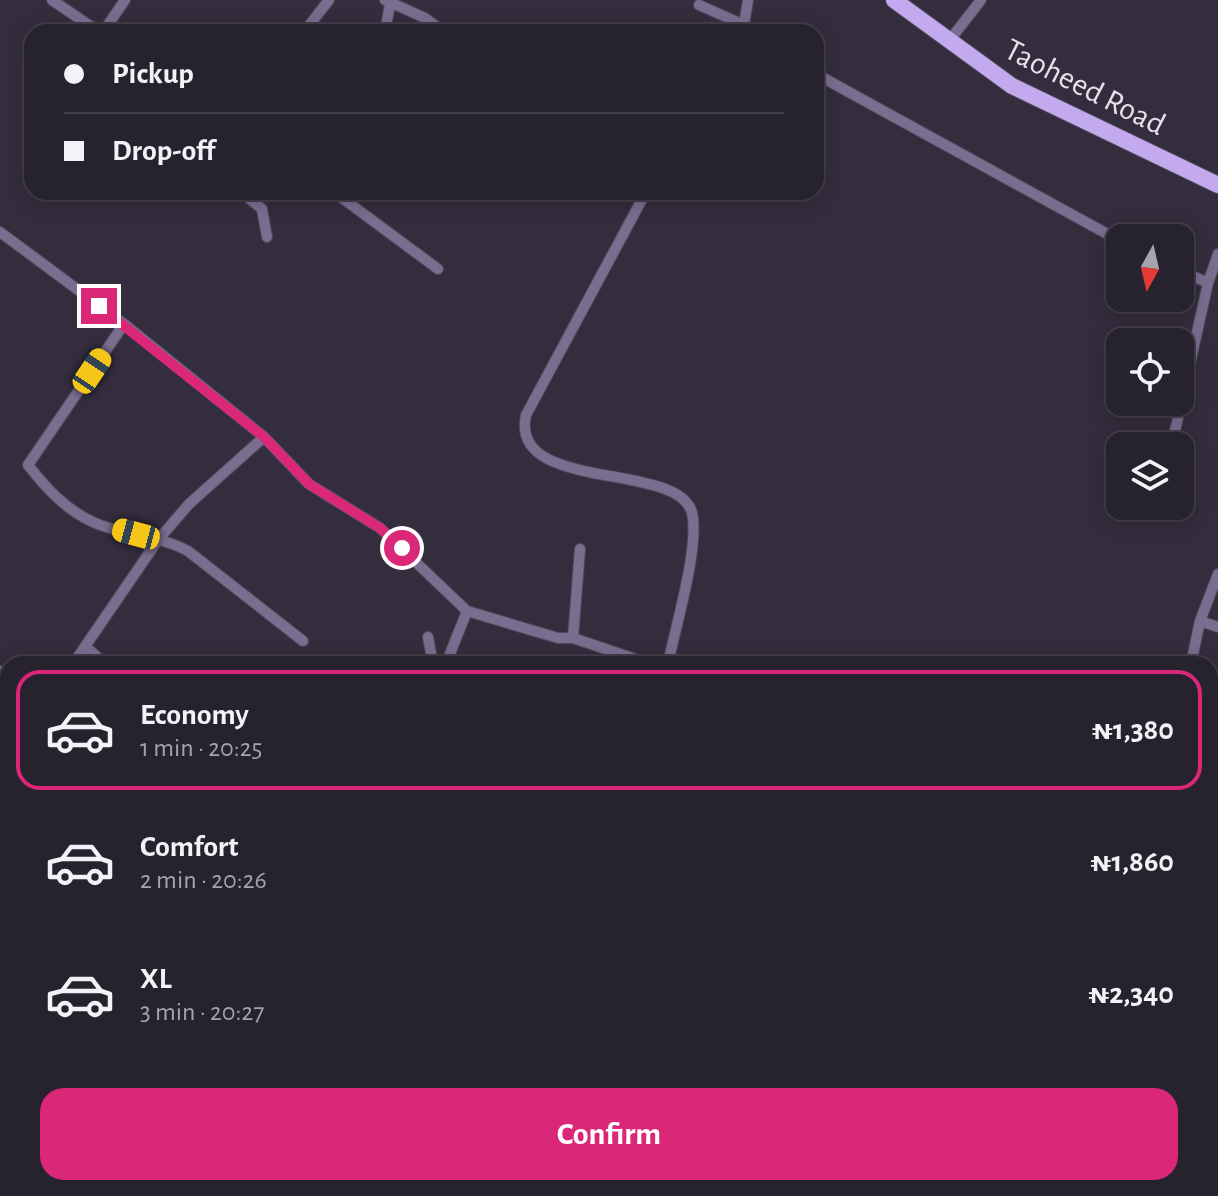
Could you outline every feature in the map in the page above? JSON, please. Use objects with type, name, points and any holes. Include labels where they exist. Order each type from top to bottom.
[{"type":"main road","name":"Taoheed Road","points":[[894,0],[1012,86],[1218,185]]},
{"type":"street","points":[[52,0],[89,24]]},
{"type":"street","points":[[107,24],[125,0]]},
{"type":"street","points":[[310,24],[329,0]]},
{"type":"street","points":[[744,24],[748,0]]},
{"type":"street","points":[[949,41],[981,0]]},
{"type":"street","points":[[386,24],[388,2],[433,24]]},
{"type":"street","points":[[699,5],[742,24]]},
{"type":"street","points":[[824,78],[1106,233]]},
{"type":"street","points":[[251,200],[262,209],[267,237]]},
{"type":"street","points":[[345,200],[438,269]]},
{"type":"street","points":[[642,200],[526,415],[523,430],[526,441],[539,454],[590,473],[667,491],[686,500],[692,512],[693,539],[670,656]]},
{"type":"street","points":[[0,232],[124,324],[264,437],[309,484],[380,528],[467,611],[558,638],[573,638],[626,656]]},
{"type":"street","points":[[1175,431],[1208,283],[1218,254]]},
{"type":"street","points":[[1194,276],[1208,283]]},
{"type":"street","points":[[124,324],[28,465],[51,494],[93,523],[188,551],[303,641]]},
{"type":"street","points":[[79,656],[158,540],[189,504],[264,437]]},
{"type":"street","points":[[573,638],[580,549]]},
{"type":"street","points":[[1193,656],[1200,621],[1218,574]]},
{"type":"street","points":[[449,656],[467,611]]},
{"type":"street","points":[[1200,621],[1218,627]]},
{"type":"street","points":[[428,637],[432,656]]},
{"type":"street","points":[[86,647],[96,656]]},
{"type":"route","points":[[99,306],[264,437],[309,484],[380,528],[402,548]]}]
